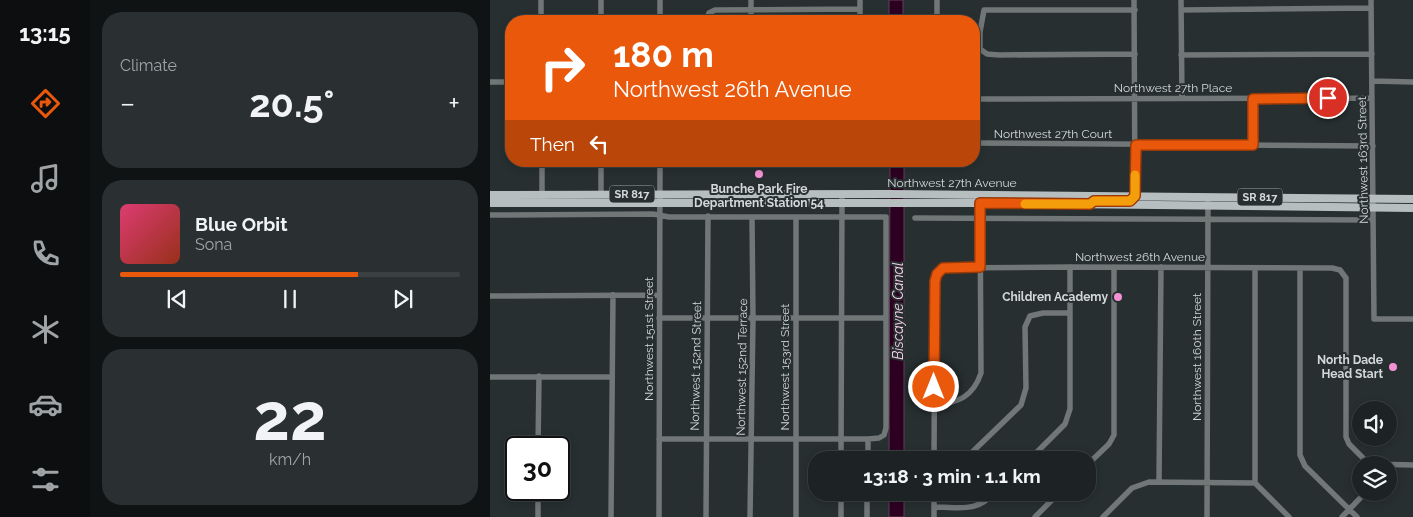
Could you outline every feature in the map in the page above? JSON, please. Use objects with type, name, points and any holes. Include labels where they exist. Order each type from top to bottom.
[{"type":"main road","name":"Northwest 27th Avenue","points":[[490,194],[908,194],[1090,204],[1413,208]]},
{"type":"main road","points":[[768,194],[768,203]]},
{"type":"main road","name":"Northwest 27th Avenue","points":[[490,203],[908,203],[980,199],[1135,196],[1413,199]]},
{"type":"main road","points":[[1090,204],[1094,201],[1130,201],[1135,196]]},
{"type":"main road","points":[[1311,198],[1311,207]]},
{"type":"street","points":[[541,0],[541,15]]},
{"type":"street","points":[[600,0],[600,15]]},
{"type":"street","points":[[660,0],[660,15]]},
{"type":"street","points":[[750,0],[751,15]]},
{"type":"street","points":[[860,0],[860,15]]},
{"type":"street","points":[[937,0],[937,15]]},
{"type":"street","points":[[1134,0],[1135,196]]},
{"type":"street","points":[[1181,0],[1182,98]]},
{"type":"street","name":"Northwest 163rd Street","points":[[1371,0],[1374,319],[1413,319]]},
{"type":"street","points":[[1181,10],[1371,8]]},
{"type":"street","points":[[708,15],[715,10],[860,9]]},
{"type":"street","points":[[980,23],[984,10],[1134,10]]},
{"type":"street","points":[[980,49],[987,54],[999,55],[1135,54]]},
{"type":"street","points":[[1181,55],[1372,54]]},
{"type":"street","points":[[1372,81],[1413,82]]},
{"type":"street","points":[[490,82],[505,82]]},
{"type":"street","name":"Northwest 27th Place","points":[[980,99],[1372,98]]},
{"type":"street","points":[[1253,99],[1253,145]]},
{"type":"street","name":"Northwest 27th Court","points":[[980,143],[1372,146]]},
{"type":"street","points":[[542,167],[542,203]]},
{"type":"street","points":[[601,167],[601,194]]},
{"type":"street","name":"Northwest 151st Street","points":[[659,517],[660,167]]},
{"type":"street","points":[[841,451],[842,194]]},
{"type":"street","name":"Northwest 160th Street","points":[[1207,517],[1208,197]]},
{"type":"street","points":[[934,451],[934,405],[952,404],[960,400],[977,384],[980,373],[980,199]]},
{"type":"street","points":[[490,215],[886,217],[886,428],[884,435],[879,438],[868,439],[660,439]]},
{"type":"street","name":"Northwest 152nd Street","points":[[706,517],[708,216]]},
{"type":"street","name":"Northwest 152nd Terrace","points":[[750,517],[753,318],[752,216]]},
{"type":"street","name":"Northwest 153rd Street","points":[[796,217],[796,517]]},
{"type":"street","points":[[915,218],[1373,220]]},
{"type":"street","name":"Northwest 26th Avenue","points":[[934,405],[935,281],[940,270],[948,267],[1332,268],[1340,270],[1346,278],[1345,429],[1349,444],[1361,456]]},
{"type":"street","points":[[1038,451],[1065,424],[1069,415],[1070,267]]},
{"type":"street","points":[[1096,456],[1109,444],[1114,435],[1114,267]]},
{"type":"street","points":[[1160,481],[1161,267]]},
{"type":"street","points":[[1255,268],[1255,483]]},
{"type":"street","points":[[1300,268],[1300,455],[1305,466],[1356,517]]},
{"type":"street","points":[[611,517],[613,295]]},
{"type":"street","points":[[490,296],[659,295]]},
{"type":"street","points":[[973,451],[1021,405],[1024,398],[1026,388],[1025,327],[1030,316],[1043,313],[1070,313]]},
{"type":"street","points":[[659,318],[885,318]]},
{"type":"street","points":[[538,436],[539,376]]},
{"type":"street","points":[[490,377],[612,377]]},
{"type":"street","points":[[868,439],[868,451]]},
{"type":"street","points":[[1397,465],[1413,465]]},
{"type":"street","points":[[1103,517],[1132,488],[1141,484],[1160,481],[1255,483],[1289,517]]},
{"type":"street","points":[[538,501],[538,517]]},
{"type":"street","points":[[841,501],[841,517]]},
{"type":"street","points":[[867,501],[867,517]]},
{"type":"street","points":[[934,501],[934,517]]},
{"type":"street","points":[[934,507],[976,507],[987,501]]},
{"type":"street","points":[[1035,517],[1051,501]]},
{"type":"street","points":[[1342,517],[1357,501]]},
{"type":"water","points":[[889,0],[903,0],[903,15],[889,15]]},
{"type":"water","name":"Biscayne Canal","points":[[890,167],[904,167],[904,451],[889,451]]},
{"type":"water","points":[[889,501],[904,501],[904,517],[889,517]]},
{"type":"slow traffic","points":[[1025,204],[1090,204],[1094,201],[1130,201],[1135,196],[1135,175]]},
{"type":"place","name":"Bunche Park Fire Department Station 54","points":[[759,174]]},
{"type":"place","name":"Children Academy","points":[[1118,297]]},
{"type":"place","name":"North Dade Head Start","points":[[1393,367]]},
{"type":"route","points":[[934,387],[935,281],[937,274],[943,268],[980,267],[980,203],[1090,204],[1094,201],[1130,201],[1135,196],[1136,145],[1253,145],[1253,99],[1328,98]]}]
